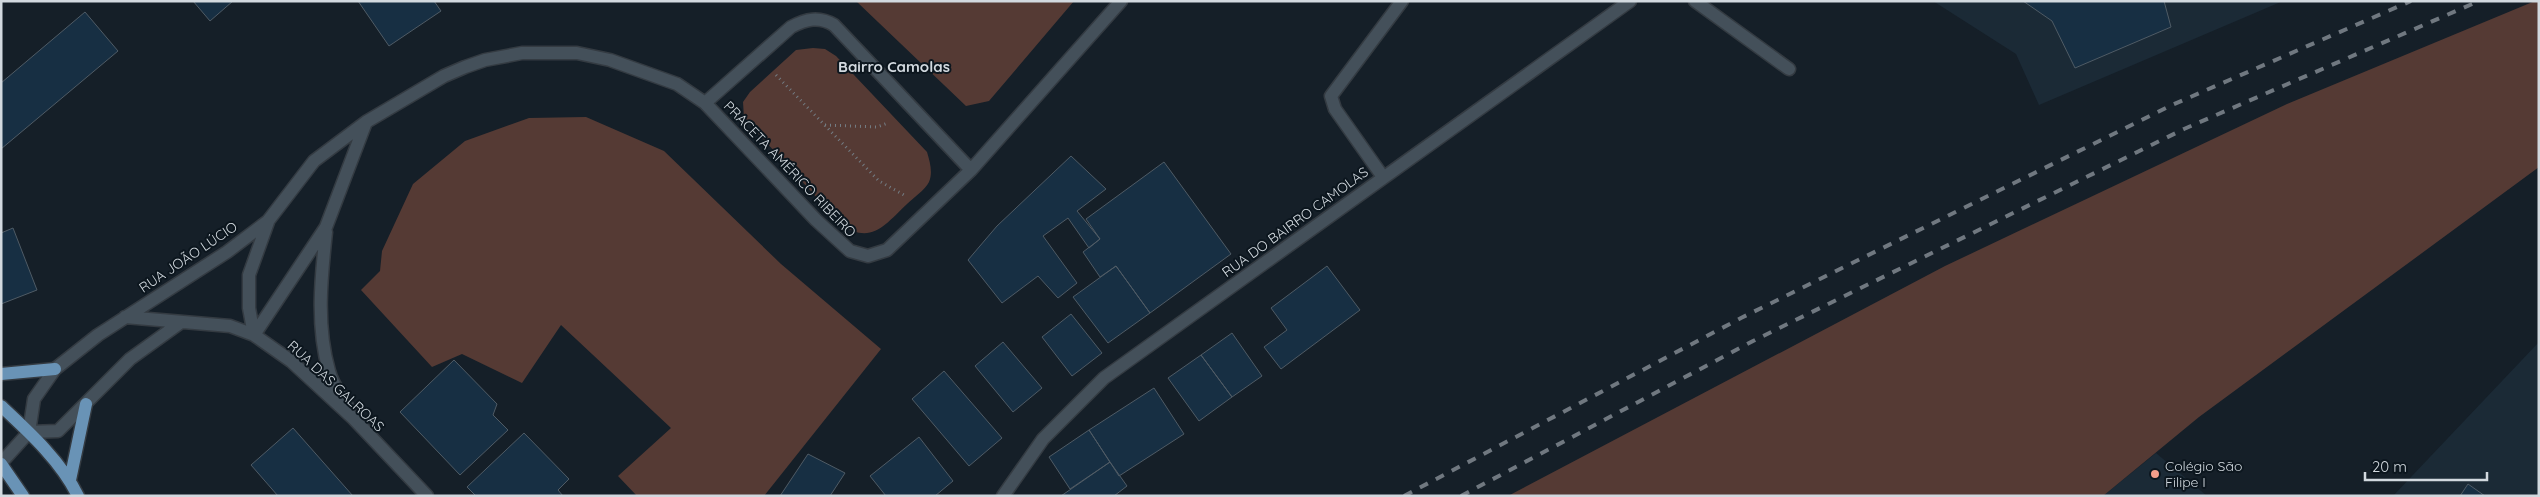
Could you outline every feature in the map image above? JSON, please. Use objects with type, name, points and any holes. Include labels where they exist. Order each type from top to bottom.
[{"type":"main road","points":[[1,374],[55,369]]},
{"type":"main road","points":[[70,480],[86,404]]},
{"type":"main road","points":[[1,406],[30,432],[70,480],[78,496]]},
{"type":"main road","points":[[1,464],[23,496]]},
{"type":"street","points":[[971,170],[1122,1]]},
{"type":"street","points":[[1383,177],[1335,109],[1332,96],[1402,1]]},
{"type":"street","name":"RUA DO BAIRRO CAMOLAS","points":[[1003,496],[1043,439],[1104,378],[1630,1]]},
{"type":"street","points":[[1695,1],[1789,70]]},
{"type":"street","name":"PRACETA AMÉRICO RIBEIRO","points":[[820,18],[834,24],[971,170],[887,250],[875,255],[855,254],[816,220],[705,103],[791,27],[806,20],[820,18]]},
{"type":"street","name":"RUA JOÃO LÚCIO","points":[[125,317],[227,252],[268,221],[314,161],[366,122],[444,76],[464,67],[485,60],[522,53],[560,52],[593,55],[677,84],[705,103]]},
{"type":"street","points":[[254,335],[326,228],[366,122]]},
{"type":"street","name":"RUA JOÃO LÚCIO","points":[[254,335],[249,308],[249,276],[268,221]]},
{"type":"street","points":[[326,228],[320,282],[322,331],[329,372],[354,419]]},
{"type":"street","points":[[1,464],[30,432],[34,399],[55,369],[125,317]]},
{"type":"street","name":"RUA DAS GALROAS","points":[[125,317],[230,326],[254,335],[291,361],[354,419],[427,496]]},
{"type":"street","points":[[30,432],[58,431],[130,359],[180,323]]},
{"type":"path","points":[[772,71],[880,181]]},
{"type":"path","points":[[825,125],[877,127],[896,120]]},
{"type":"shaded area","points":[[856,1],[1074,1],[989,101],[966,106]]},
{"type":"shaded area","points":[[1933,1],[2283,1],[2039,105],[2016,54]]},
{"type":"shaded area","points":[[2535,1],[2539,1],[2539,167],[2199,417],[2103,496],[1508,496],[1945,266],[2287,104]]},
{"type":"shaded area","points":[[825,49],[836,56],[927,152],[931,171],[927,185],[884,226],[868,233],[851,230],[840,223],[744,118],[743,102],[750,92],[796,50]]},
{"type":"shaded area","points":[[586,117],[664,151],[781,264],[881,349],[764,496],[637,496],[618,476],[671,428],[561,325],[522,383],[462,354],[432,367],[361,290],[380,271],[382,251],[413,184],[465,141],[529,118]]},
{"type":"shaded area","points":[[2539,342],[2539,496],[2393,496]]},
{"type":"shaded area","name":"Colégio São Filipe I","points":[[2156,453],[2207,496],[2103,496]]},
{"type":"building","points":[[193,1],[233,1],[210,21]]},
{"type":"building","points":[[358,1],[434,1],[441,11],[389,46]]},
{"type":"building","points":[[2023,1],[2164,1],[2171,27],[2075,68],[2052,21]]},
{"type":"building","points":[[85,12],[118,51],[1,149],[1,83]]},
{"type":"building","points":[[1071,156],[1106,189],[1077,211],[1100,239],[1089,248],[1068,218],[1043,236],[1077,283],[1058,298],[1038,276],[1002,303],[968,260],[997,226]]},
{"type":"building","points":[[1164,162],[1231,254],[1150,313],[1116,266],[1100,277],[1083,252],[1100,239],[1086,219]]},
{"type":"building","points":[[13,228],[37,290],[1,304],[1,233]]},
{"type":"building","points":[[1116,266],[1150,313],[1108,343],[1073,297]]},
{"type":"building","points":[[1327,266],[1360,310],[1281,369],[1264,347],[1287,330],[1271,308]]},
{"type":"building","points":[[1071,314],[1102,353],[1072,376],[1042,337]]},
{"type":"building","points":[[1232,333],[1262,376],[1232,397],[1201,355]]},
{"type":"building","points":[[1003,342],[1042,388],[1013,412],[975,366]]},
{"type":"building","points":[[1201,355],[1232,397],[1199,421],[1168,378]]},
{"type":"building","points":[[454,360],[497,404],[493,415],[508,430],[460,475],[400,412]]},
{"type":"building","points":[[944,371],[1002,438],[969,466],[912,399]]},
{"type":"building","points":[[1154,388],[1184,434],[1119,476],[1089,430]]},
{"type":"building","points":[[293,428],[353,496],[278,496],[251,465]]},
{"type":"building","points":[[1089,430],[1110,462],[1070,489],[1049,457]]},
{"type":"building","points":[[524,433],[569,479],[558,490],[563,496],[476,496],[467,487]]},
{"type":"building","points":[[919,437],[953,481],[935,496],[886,496],[870,476]]},
{"type":"building","points":[[808,454],[845,473],[830,496],[780,496]]},
{"type":"building","points":[[1110,462],[1127,486],[1114,496],[1061,496]]},
{"type":"building","points":[[2468,484],[2485,496],[2460,496]]},
{"type":"railway","points":[[1404,496],[1741,318],[2172,105],[2411,1]]},
{"type":"railway","points":[[1461,496],[1753,341],[2184,129],[2479,1]]},
{"type":"place","name":"Colégio São Filipe I","points":[[2155,474]]},
{"type":"district","name":"Bairro Camolas","points":[[894,67]]}]
